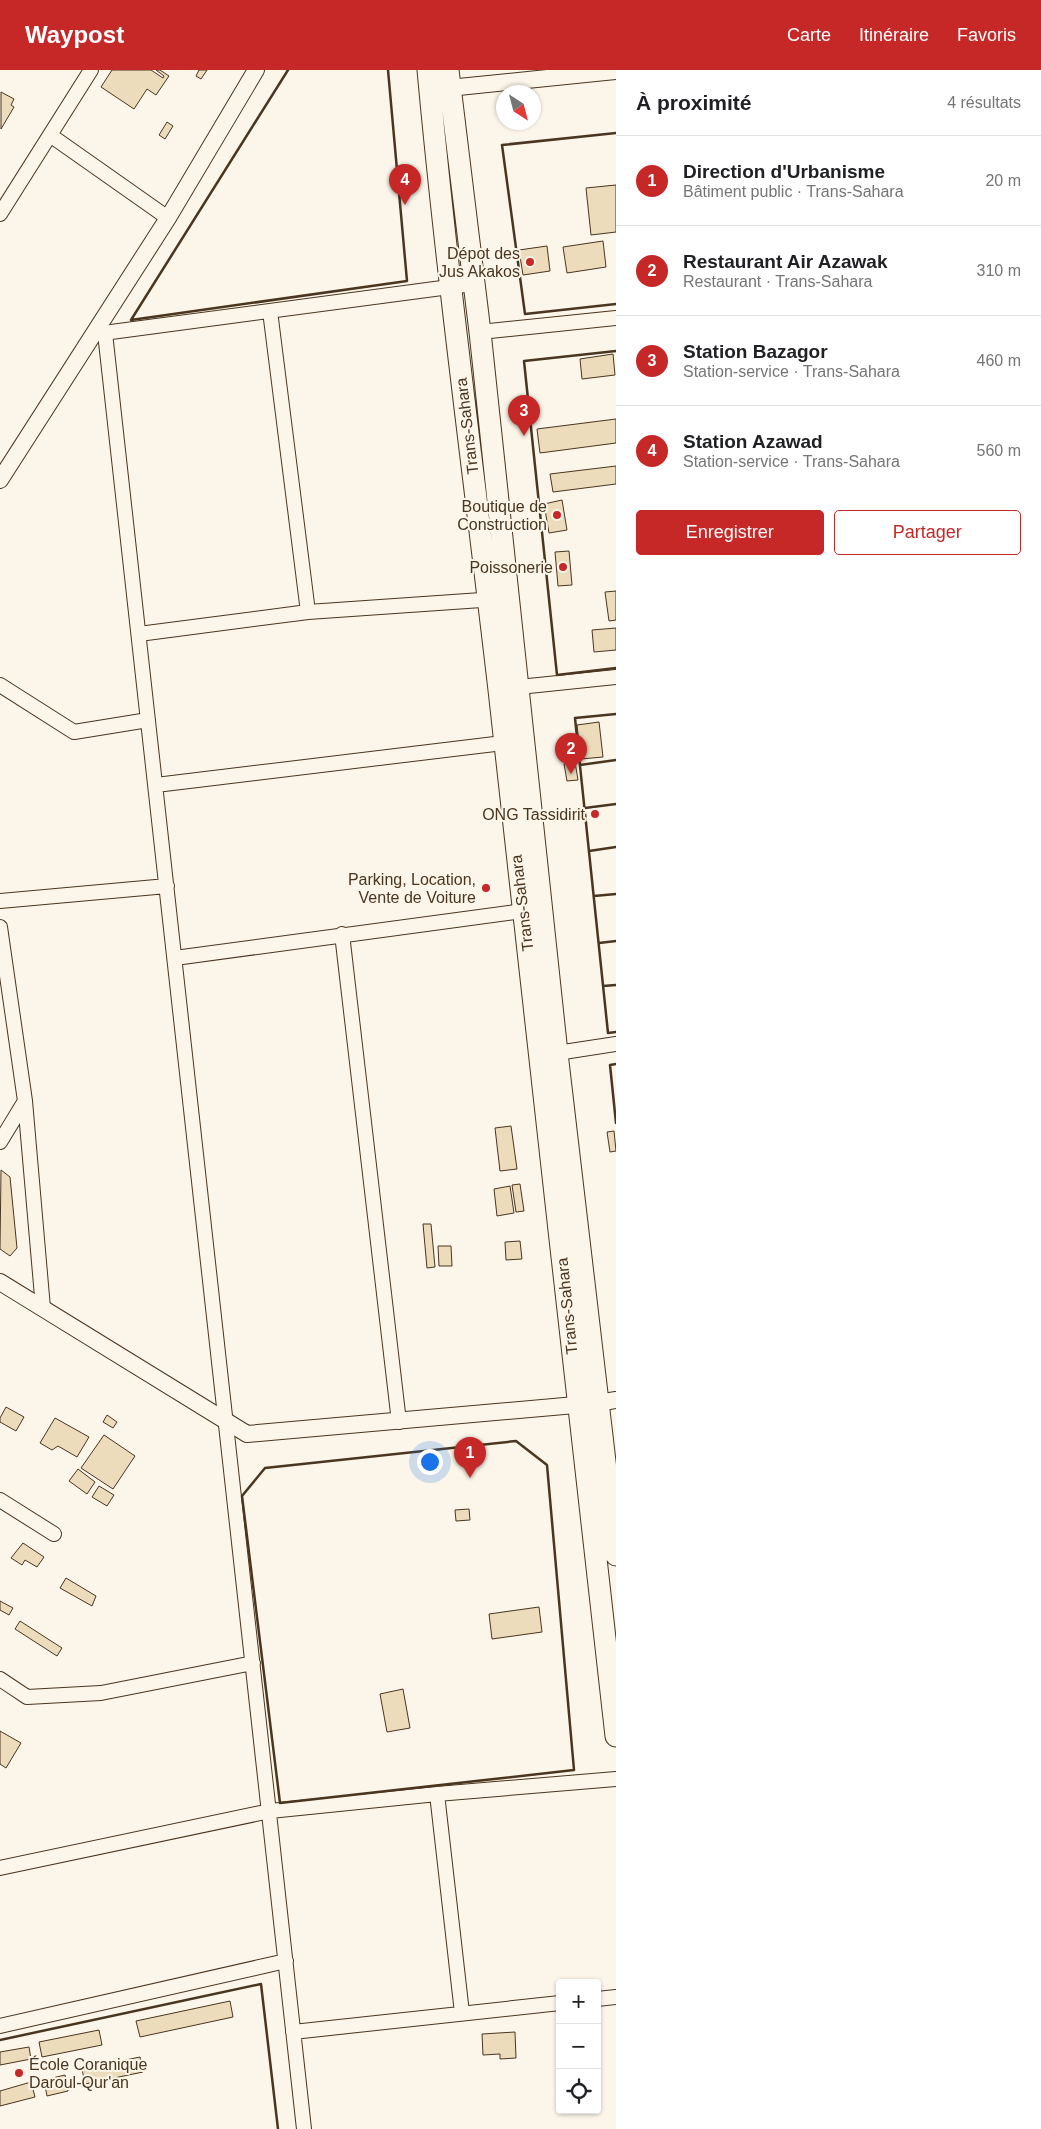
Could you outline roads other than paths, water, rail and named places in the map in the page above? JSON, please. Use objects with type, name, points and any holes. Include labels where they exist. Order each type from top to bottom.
[{"type":"main road","name":"Trans-Sahara","points":[[439,80],[480,332],[557,1053],[616,1556]]},
{"type":"main road","name":"Trans-Sahara","points":[[439,80],[450,287],[523,911],[597,1402],[616,1736]]},
{"type":"street","points":[[0,214],[91,70]]},
{"type":"street","points":[[0,480],[99,334],[256,70]]},
{"type":"street","points":[[439,80],[616,71]]},
{"type":"street","points":[[50,135],[168,218]]},
{"type":"street","points":[[99,334],[472,284]]},
{"type":"street","points":[[270,311],[308,612]]},
{"type":"street","points":[[480,332],[616,318]]},
{"type":"street","points":[[99,334],[139,634],[304,2129]]},
{"type":"street","points":[[139,634],[308,612],[509,598]]},
{"type":"street","points":[[519,687],[616,677]]},
{"type":"street","points":[[0,684],[74,732],[148,720]]},
{"type":"street","points":[[156,785],[504,743]]},
{"type":"street","points":[[0,901],[167,886]]},
{"type":"street","points":[[175,958],[523,911]]},
{"type":"street","points":[[0,927],[25,1101],[43,1308]]},
{"type":"street","points":[[342,934],[399,1422]]},
{"type":"street","points":[[557,1053],[616,1044]]},
{"type":"street","points":[[0,1142],[25,1101]]},
{"type":"street","points":[[0,1282],[247,1434],[399,1422],[597,1402]]},
{"type":"street","points":[[0,1500],[54,1534]]},
{"type":"street","points":[[0,1679],[27,1697],[101,1693],[253,1663]]},
{"type":"street","points":[[0,1868],[270,1811],[437,1794],[616,1779]]},
{"type":"street","points":[[437,1794],[462,2013]]},
{"type":"street","points":[[0,2026],[286,1961]]},
{"type":"street","points":[[601,1999],[616,1997]]},
{"type":"street","points":[[294,2032],[556,2003]]},
{"type":"place","name":"Station Azawad","points":[[405,205]]},
{"type":"place","name":"Dépot des Jus Akakos","points":[[530,262]]},
{"type":"place","name":"Station Bazagor","points":[[524,436]]},
{"type":"place","name":"Boutique de Construction","points":[[557,515]]},
{"type":"place","name":"Poissonerie","points":[[563,567]]},
{"type":"place","name":"Restaurant Air Azawak","points":[[571,774]]},
{"type":"place","name":"ONG Tassidirit","points":[[595,814]]},
{"type":"place","name":"Parking, Location, Vente de Voiture","points":[[486,888]]},
{"type":"place","name":"Direction d'Urbanisme","points":[[470,1478]]},
{"type":"place","name":"École Coranique Daroul-Qur'an","points":[[19,2073]]}]
